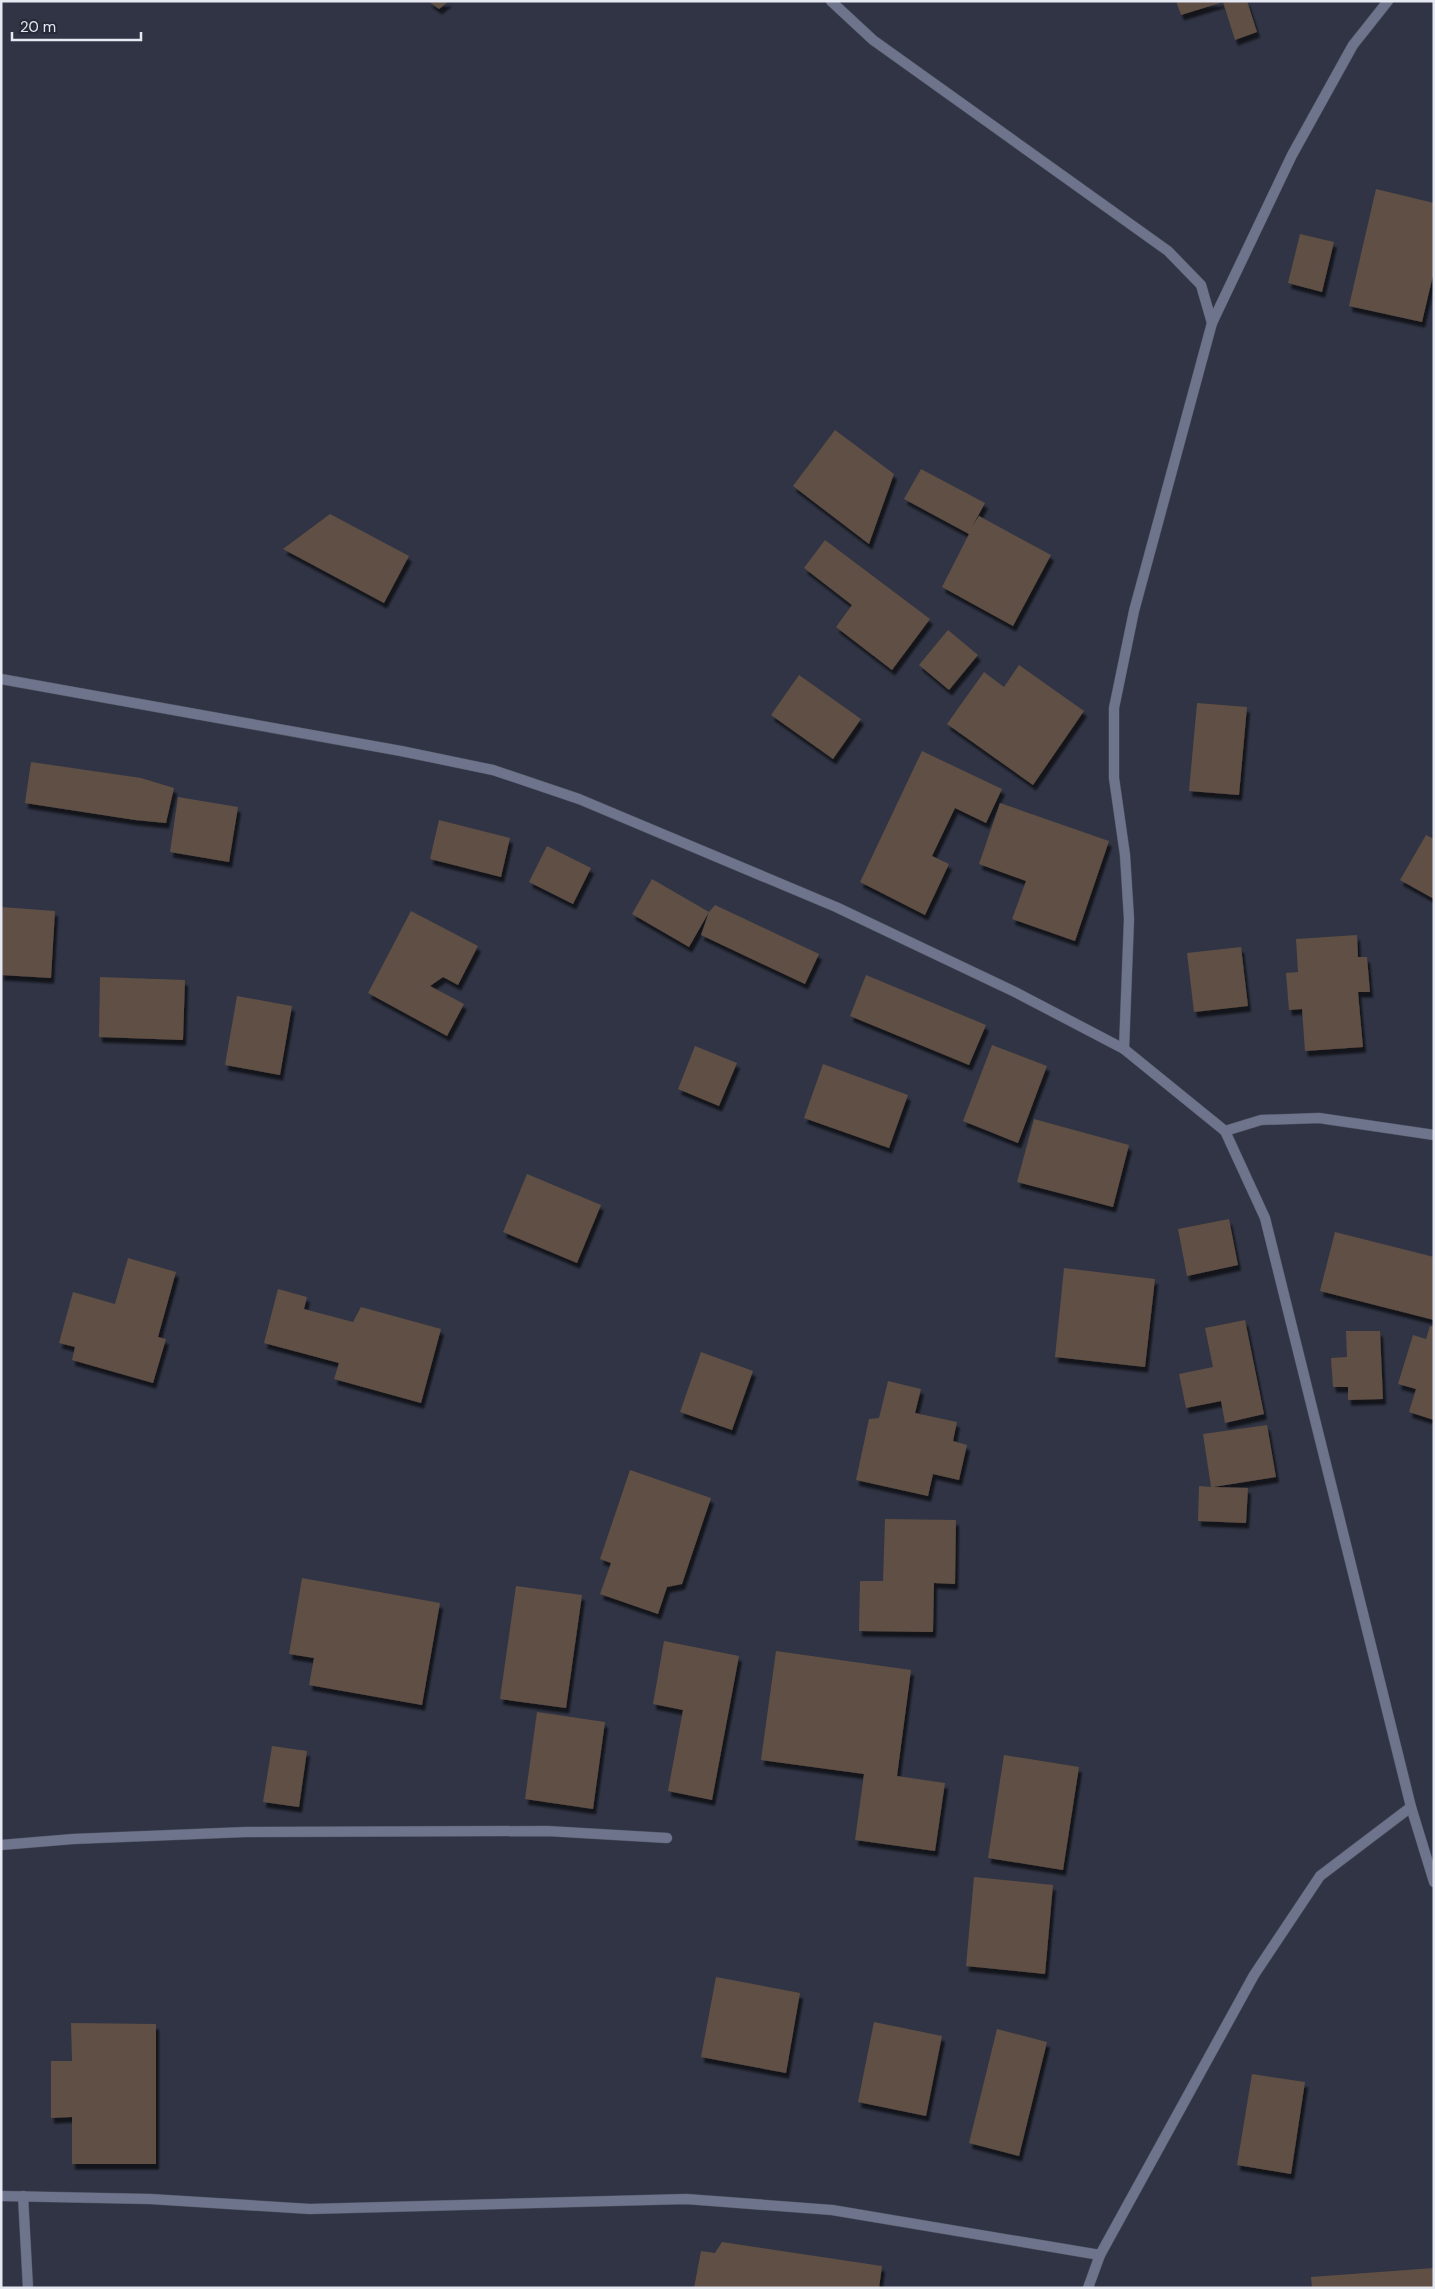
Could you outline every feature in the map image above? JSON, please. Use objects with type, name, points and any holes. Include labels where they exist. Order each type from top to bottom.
[{"type":"street","points":[[831,1],[873,40],[1168,251],[1201,284],[1212,323]]},
{"type":"street","points":[[1124,1049],[1129,919],[1125,855],[1114,778],[1114,708],[1134,611],[1212,323],[1297,147],[1353,45],[1388,1]]},
{"type":"street","points":[[1,679],[401,751],[493,770],[579,799],[836,907],[1016,992],[1124,1049],[1226,1131],[1265,1218],[1411,1807],[1434,1882]]},
{"type":"street","points":[[1226,1131],[1261,1120],[1319,1118],[1434,1135]]},
{"type":"street","points":[[1088,2288],[1100,2255],[1254,1975],[1320,1876],[1411,1807]]},
{"type":"street","points":[[1,1845],[73,1839],[246,1832],[547,1831],[667,1838]]},
{"type":"street","points":[[1,2196],[150,2199],[310,2209],[686,2199],[832,2210],[1100,2255]]},
{"type":"street","points":[[23,2196],[28,2288]]},
{"type":"building","points":[[428,1],[449,1],[439,9]]},
{"type":"building","points":[[1176,1],[1247,1],[1257,32],[1235,40],[1223,2],[1181,15]]},
{"type":"building","points":[[1376,189],[1434,203],[1434,271],[1422,322],[1349,306]]},
{"type":"building","points":[[1300,234],[1334,242],[1322,292],[1288,283]]},
{"type":"building","points":[[835,430],[894,474],[869,544],[793,486]]},
{"type":"building","points":[[921,469],[985,503],[972,527],[979,516],[1051,555],[1013,626],[942,587],[969,534],[904,499]]},
{"type":"building","points":[[330,514],[409,556],[384,603],[283,549]]},
{"type":"building","points":[[825,540],[930,619],[892,670],[836,627],[852,605],[804,568]]},
{"type":"building","points":[[948,630],[978,655],[949,690],[919,665]]},
{"type":"building","points":[[1019,665],[1084,711],[1033,785],[947,724],[984,672],[1004,687]]},
{"type":"building","points":[[799,675],[861,719],[833,759],[771,715]]},
{"type":"building","points":[[1197,703],[1247,707],[1239,795],[1189,791]]},
{"type":"building","points":[[922,751],[1002,789],[986,823],[955,808],[932,856],[949,864],[925,915],[860,882]]},
{"type":"building","points":[[31,762],[141,778],[174,788],[166,823],[25,803]]},
{"type":"building","points":[[178,797],[238,807],[229,862],[170,852]]},
{"type":"building","points":[[1000,803],[1109,841],[1075,941],[1012,919],[1026,881],[979,864]]},
{"type":"building","points":[[439,820],[510,838],[501,877],[430,859]]},
{"type":"building","points":[[1426,835],[1434,839],[1434,899],[1400,880]]},
{"type":"building","points":[[547,846],[591,868],[573,904],[529,882]]},
{"type":"building","points":[[652,879],[709,912],[689,947],[632,914]]},
{"type":"building","points":[[715,905],[819,954],[805,984],[701,935],[709,912]]},
{"type":"building","points":[[1,907],[55,911],[51,978],[1,975]]},
{"type":"building","points":[[411,911],[478,946],[458,985],[443,977],[430,986],[464,1004],[447,1036],[368,993]]},
{"type":"building","points":[[1357,935],[1358,957],[1367,957],[1370,992],[1358,992],[1363,1047],[1305,1051],[1302,1009],[1289,1010],[1286,973],[1298,972],[1296,939]]},
{"type":"building","points":[[1241,947],[1248,1006],[1194,1012],[1187,953]]},
{"type":"building","points":[[866,975],[986,1025],[969,1065],[850,1016]]},
{"type":"building","points":[[100,977],[185,980],[183,1040],[99,1037]]},
{"type":"building","points":[[237,996],[292,1006],[280,1075],[225,1065]]},
{"type":"building","points":[[992,1045],[1047,1066],[1018,1143],[963,1121]]},
{"type":"building","points":[[695,1046],[737,1063],[719,1106],[678,1089]]},
{"type":"building","points":[[823,1064],[908,1095],[889,1148],[804,1118]]},
{"type":"building","points":[[1034,1119],[1129,1145],[1113,1207],[1017,1182]]},
{"type":"building","points":[[527,1174],[601,1205],[577,1263],[503,1232]]},
{"type":"building","points":[[1229,1219],[1238,1265],[1187,1276],[1178,1229]]},
{"type":"building","points":[[1335,1232],[1434,1257],[1434,1320],[1320,1291]]},
{"type":"building","points":[[128,1258],[176,1272],[158,1337],[166,1339],[153,1383],[72,1360],[75,1347],[59,1343],[73,1292],[115,1304]]},
{"type":"building","points":[[1064,1268],[1155,1279],[1145,1367],[1055,1357]]},
{"type":"building","points":[[278,1289],[307,1297],[304,1309],[353,1322],[361,1307],[441,1329],[421,1403],[334,1379],[339,1363],[264,1343]]},
{"type":"building","points":[[1245,1320],[1264,1414],[1225,1423],[1221,1401],[1186,1408],[1179,1374],[1213,1367],[1205,1328]]},
{"type":"building","points":[[1430,1326],[1434,1327],[1434,1420],[1409,1412],[1416,1389],[1398,1384],[1413,1335],[1426,1339]]},
{"type":"building","points":[[1346,1331],[1380,1331],[1383,1399],[1348,1400],[1348,1387],[1333,1387],[1331,1358],[1347,1357]]},
{"type":"building","points":[[701,1352],[753,1371],[732,1430],[680,1412]]},
{"type":"building","points":[[888,1381],[921,1389],[915,1413],[957,1422],[953,1441],[967,1445],[959,1480],[933,1474],[928,1496],[856,1480],[869,1419],[879,1418]]},
{"type":"building","points":[[1267,1425],[1276,1477],[1213,1487],[1248,1488],[1246,1523],[1198,1521],[1199,1486],[1211,1487],[1203,1434]]},
{"type":"building","points":[[630,1470],[711,1498],[682,1584],[667,1587],[658,1614],[600,1594],[611,1563],[600,1559]]},
{"type":"building","points":[[885,1519],[956,1520],[955,1584],[934,1583],[933,1632],[859,1631],[860,1581],[883,1581]]},
{"type":"building","points":[[302,1578],[440,1603],[422,1705],[309,1685],[314,1658],[289,1654]]},
{"type":"building","points":[[516,1586],[582,1595],[566,1708],[500,1699]]},
{"type":"building","points":[[664,1641],[739,1656],[712,1800],[668,1791],[683,1710],[653,1704]]},
{"type":"building","points":[[776,1651],[911,1670],[897,1776],[945,1783],[935,1851],[855,1840],[864,1774],[761,1760]]},
{"type":"building","points":[[537,1712],[605,1722],[593,1809],[525,1799]]},
{"type":"building","points":[[272,1746],[307,1751],[299,1807],[263,1802]]},
{"type":"building","points":[[1004,1755],[1079,1767],[1063,1870],[988,1858]]},
{"type":"building","points":[[974,1877],[1053,1885],[1045,1974],[966,1966]]},
{"type":"building","points":[[716,1977],[800,1993],[786,2073],[701,2057]]},
{"type":"building","points":[[874,2022],[942,2036],[926,2116],[858,2102]]},
{"type":"building","points":[[71,2023],[156,2024],[156,2164],[72,2164],[72,2117],[51,2118],[51,2061],[72,2061]]},
{"type":"building","points":[[997,2029],[1047,2042],[1019,2156],[969,2143]]},
{"type":"building","points":[[1252,2074],[1305,2082],[1291,2174],[1237,2165]]},
{"type":"building","points":[[722,2242],[882,2266],[879,2288],[694,2288],[701,2251],[715,2253]]},
{"type":"building","points":[[1434,2268],[1434,2288],[1312,2288],[1311,2277]]}]
